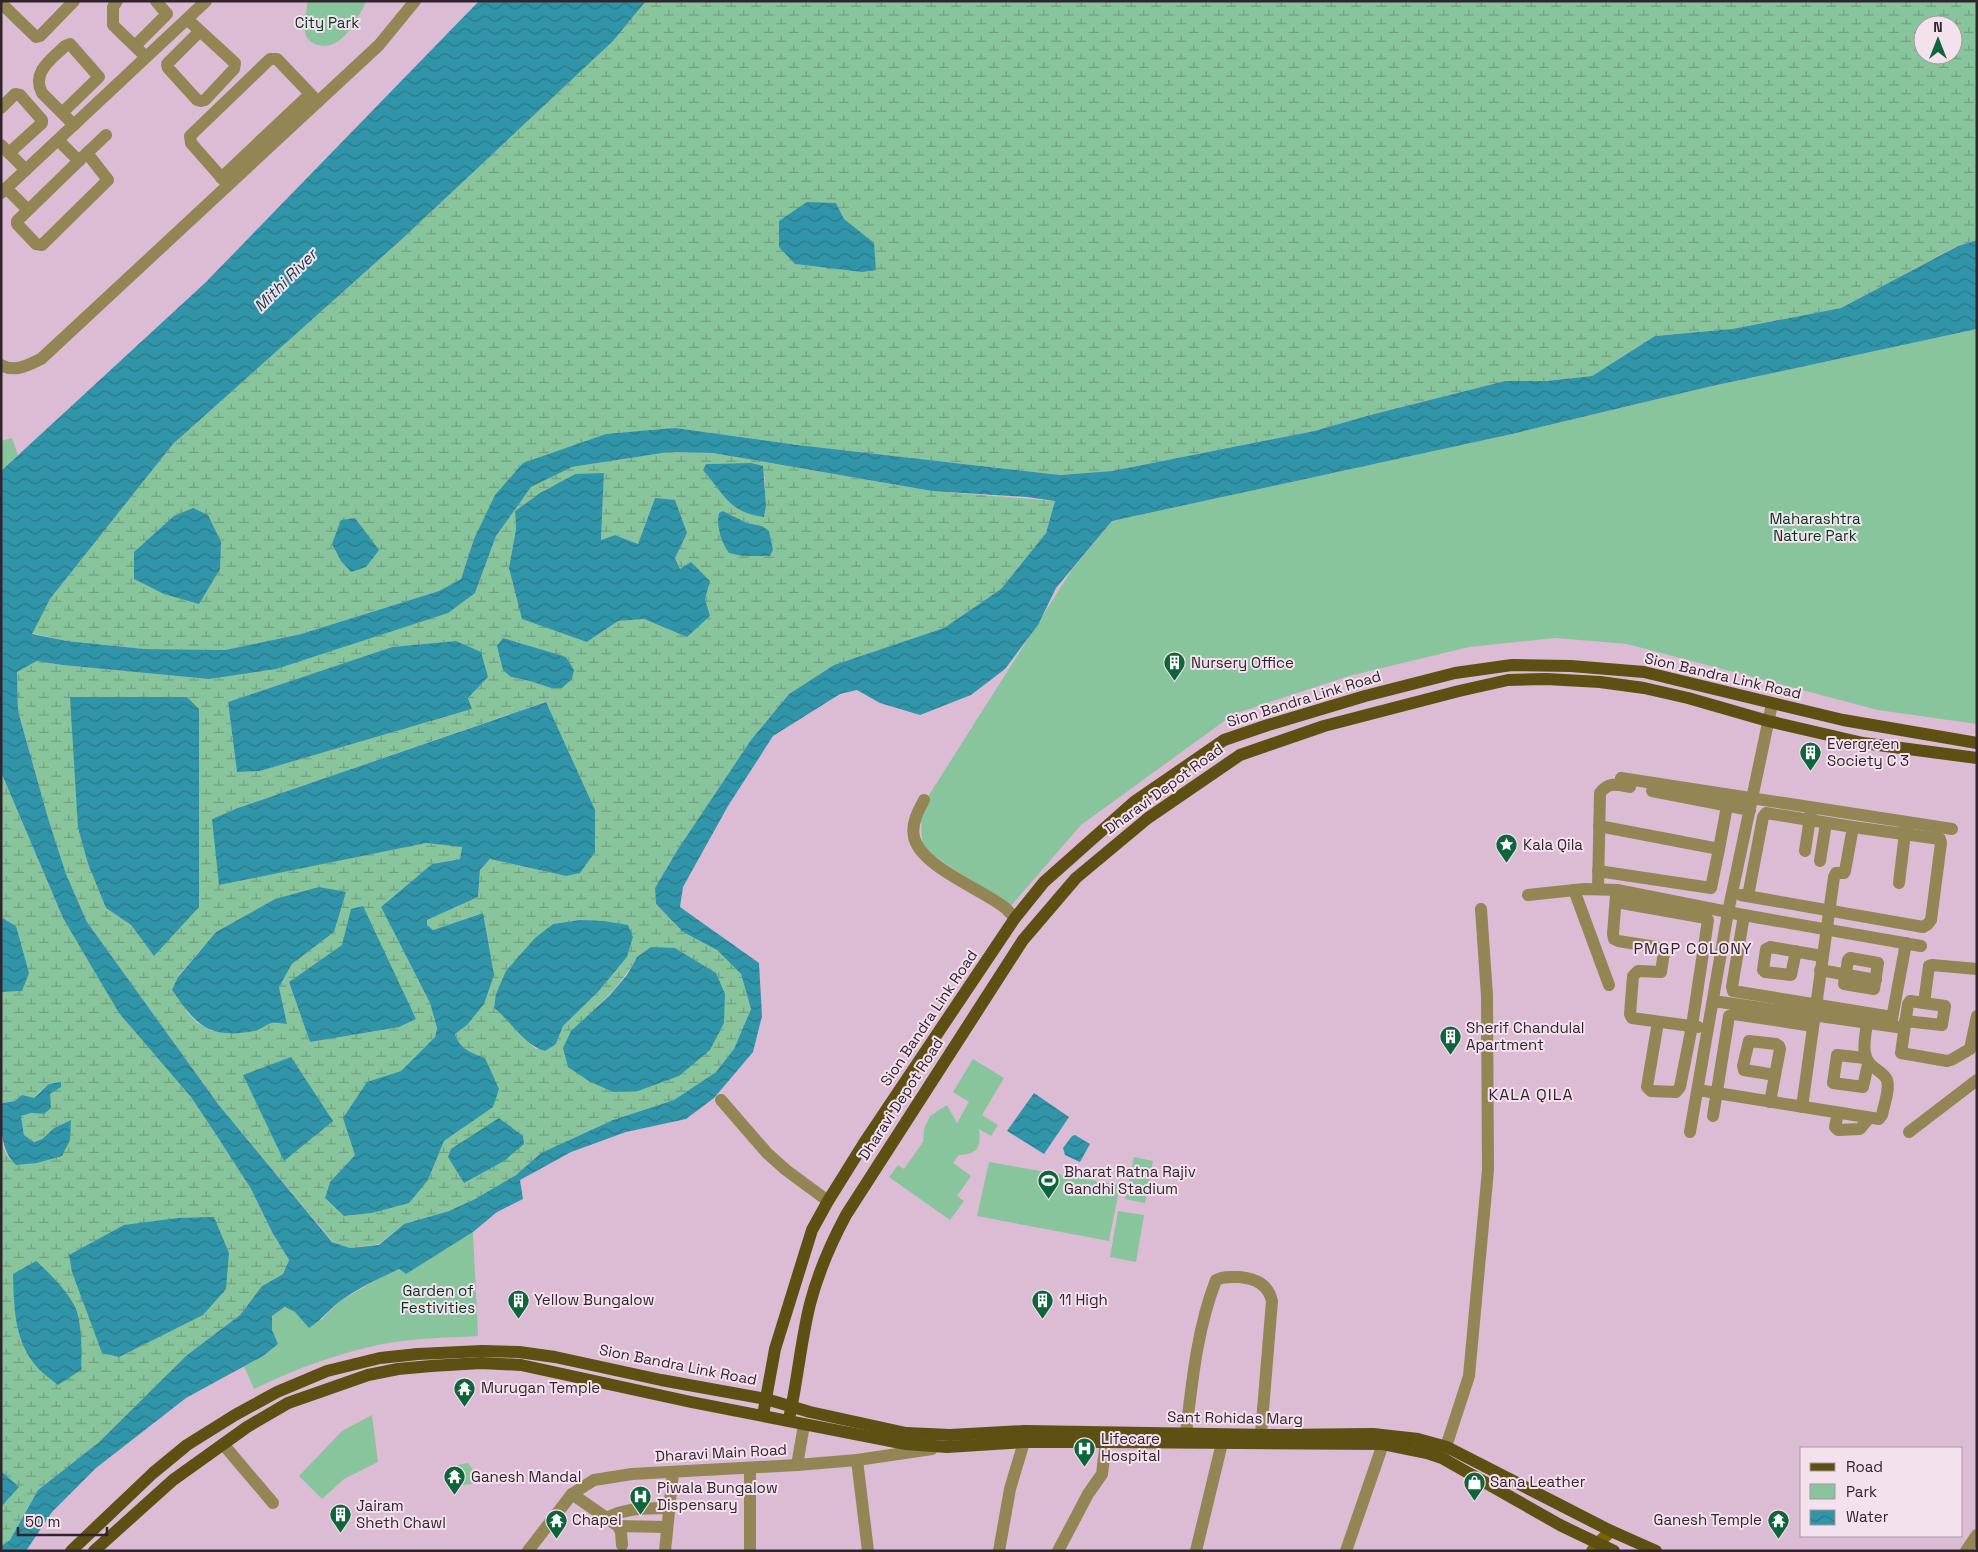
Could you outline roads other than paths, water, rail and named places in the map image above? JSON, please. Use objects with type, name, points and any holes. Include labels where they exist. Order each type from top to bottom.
[{"type":"main road","name":"Sion Bandra Link Road","points":[[71,1551],[153,1473],[187,1445],[281,1390],[328,1371],[380,1358],[482,1350],[519,1352],[555,1357],[661,1380],[766,1399],[775,1349],[812,1230],[828,1201],[881,1118],[1015,918],[1044,882],[1134,802],[1224,740],[1365,696],[1455,673],[1512,665],[1571,666],[1644,672],[1843,720],[1977,743]]},
{"type":"main road","name":"Dharavi Depot Road","points":[[788,1421],[810,1303],[827,1252],[846,1215],[1023,940],[1076,878],[1148,818],[1240,755],[1324,726],[1459,690],[1508,680],[1573,680],[1644,688],[1688,698],[1768,721],[1863,743],[1977,758]]},
{"type":"main road","points":[[911,1074],[928,1086]]},
{"type":"main road","points":[[881,1118],[900,1130]]},
{"type":"main road","name":"Sion Bandra Link Road","points":[[94,1551],[173,1480],[223,1444],[288,1404],[368,1375],[398,1369],[481,1363],[521,1365],[788,1421]]},
{"type":"main road","points":[[281,1390],[288,1404]]},
{"type":"main road","points":[[763,1415],[766,1399]]},
{"type":"main road","name":"Sant Rohidas Marg","points":[[766,1399],[810,1412],[906,1433],[1222,1443],[1374,1434],[1418,1439],[1656,1551]]},
{"type":"main road","name":"Sant Rohidas Marg","points":[[788,1421],[906,1444],[947,1447],[1024,1437]]},
{"type":"main road","name":"Sant Rohidas Marg","points":[[1098,1439],[1186,1434],[1261,1434],[1383,1444],[1427,1453],[1444,1452],[1595,1547],[1611,1550]]},
{"type":"main road","points":[[102,1521],[114,1532]]},
{"type":"main road","points":[[1595,1547],[1611,1531]]},
{"type":"main road","points":[[1611,1531],[1611,1550]]},
{"type":"street","points":[[1,3],[36,37],[40,36],[74,1]]},
{"type":"street","points":[[117,1],[113,7],[113,25],[146,57]]},
{"type":"street","points":[[135,46],[167,15],[156,1]]},
{"type":"street","points":[[28,210],[4,190],[206,1]]},
{"type":"street","points":[[1,365],[6,368],[21,368],[40,359],[314,98],[379,45],[415,1]]},
{"type":"street","points":[[187,19],[200,31],[234,63],[235,66],[211,94],[202,101],[197,100],[168,68],[167,64],[200,31]]},
{"type":"street","points":[[62,112],[99,77],[70,44],[65,46],[41,70],[39,87],[42,93],[74,125]]},
{"type":"street","points":[[224,182],[191,143],[190,136],[270,59],[277,59],[314,98]]},
{"type":"street","points":[[1,108],[15,94],[20,95],[42,120],[42,123],[5,149],[26,170]]},
{"type":"street","points":[[58,140],[83,157],[108,180],[42,245],[36,244],[17,224],[19,218],[28,210],[83,157],[106,135]]},
{"type":"street","points":[[1690,1132],[1728,912],[1772,704]]},
{"type":"street","points":[[1621,778],[1751,804],[1905,828],[1941,840],[1931,920],[1923,927],[1732,893]]},
{"type":"street","points":[[1598,889],[1600,794],[1604,787],[1616,784],[1727,806],[1751,804]]},
{"type":"street","points":[[924,800],[913,826],[914,837],[919,849],[930,862],[1005,907],[1015,918]]},
{"type":"street","points":[[1598,872],[1711,888],[1727,806]]},
{"type":"street","points":[[1748,896],[1764,815],[1770,812],[1811,814],[1826,823],[1854,827],[1952,829]]},
{"type":"street","points":[[1805,851],[1811,814]]},
{"type":"street","points":[[1820,861],[1826,823]]},
{"type":"street","points":[[1599,826],[1719,849]]},
{"type":"street","points":[[1802,1107],[1834,875],[1844,873],[1845,871],[1854,827]]},
{"type":"street","points":[[1899,883],[1905,828]]},
{"type":"street","points":[[1528,895],[1598,889],[1616,896],[1706,918],[1708,920],[1692,1026],[1679,1090],[1674,1093],[1651,1091],[1647,1087],[1658,1022]]},
{"type":"street","points":[[1574,890],[1609,985]]},
{"type":"street","points":[[1616,896],[1728,912],[1921,946]]},
{"type":"street","points":[[1616,896],[1612,934],[1614,939],[1656,947],[1664,952],[1661,972],[1638,971],[1633,976],[1630,1014],[1632,1018],[1708,1027]]},
{"type":"street","points":[[1444,1452],[1469,1376],[1488,1170],[1486,996],[1481,909]]},
{"type":"street","points":[[1744,915],[1732,987],[1749,1005]]},
{"type":"street","points":[[1891,1022],[1906,943]]},
{"type":"street","points":[[1796,951],[1822,956]]},
{"type":"street","points":[[1820,970],[1876,980],[1878,963],[1852,958],[1848,960],[1845,974]]},
{"type":"street","points":[[1924,1003],[1928,968],[1931,965],[1977,970]]},
{"type":"street","points":[[1713,1001],[1814,1015],[1836,1013],[1905,1025],[1942,1026],[1945,1006],[1908,1002],[1905,1025],[1901,1053],[1949,1061],[1970,1049],[1977,1016]]},
{"type":"street","points":[[1713,1116],[1728,1018],[1749,1005]]},
{"type":"street","points":[[1836,1013],[1867,1023],[1891,1022]]},
{"type":"street","points":[[1698,1090],[1869,1118],[1879,1118],[1882,1115],[1888,1084],[1884,1074],[1867,1061],[1864,1049],[1867,1023]]},
{"type":"street","points":[[1770,1102],[1775,1075]]},
{"type":"street","points":[[1909,1132],[1977,1080]]},
{"type":"street","points":[[720,1100],[767,1153],[786,1170],[828,1201]]},
{"type":"street","points":[[1186,1434],[1195,1354],[1210,1296],[1216,1280],[1228,1276],[1252,1278],[1264,1284],[1270,1293],[1272,1301],[1261,1434]]},
{"type":"street","points":[[797,1465],[804,1425]]},
{"type":"street","points":[[998,1551],[1010,1489],[1024,1437]]},
{"type":"street","points":[[1058,1551],[1088,1494],[1102,1474],[1098,1439]]},
{"type":"street","points":[[1196,1551],[1222,1443]]},
{"type":"street","points":[[223,1444],[273,1503]]},
{"type":"street","points":[[1346,1551],[1383,1444]]},
{"type":"street","name":"Dharavi Main Road","points":[[528,1551],[572,1494],[594,1480],[632,1474],[857,1460],[947,1447]]},
{"type":"street","points":[[857,1460],[868,1551]]},
{"type":"street","points":[[750,1468],[750,1551]]},
{"type":"street","points":[[665,1551],[673,1472]]},
{"type":"street","points":[[572,1494],[618,1526],[621,1532],[622,1545]]},
{"type":"street","points":[[607,1518],[618,1512],[628,1510],[669,1508]]},
{"type":"street","points":[[618,1526],[666,1527]]},
{"type":"street","points":[[1966,1551],[1977,1535]]},
{"type":"water","name":"Mithi River","points":[[479,1],[646,1],[613,41],[401,240],[173,444],[50,599],[32,634],[67,641],[144,649],[225,650],[301,634],[439,591],[461,579],[474,539],[495,495],[523,463],[606,434],[675,428],[798,445],[1060,475],[1112,471],[1314,431],[1505,381],[1546,381],[1592,376],[1655,336],[1732,329],[1841,308],[1958,246],[1977,240],[1977,329],[1708,387],[1512,434],[1112,521],[1056,588],[1038,625],[1005,669],[971,695],[920,715],[880,703],[857,690],[840,694],[773,736],[728,806],[683,887],[680,907],[759,963],[762,1016],[753,1052],[714,1098],[686,1119],[626,1132],[571,1152],[520,1180],[523,1199],[497,1212],[473,1232],[406,1274],[399,1269],[353,1293],[339,1302],[309,1328],[295,1312],[285,1307],[272,1316],[272,1330],[278,1344],[263,1356],[186,1398],[96,1468],[52,1512],[26,1551],[1,1551],[1,1546],[10,1540],[38,1490],[98,1443],[187,1355],[240,1315],[262,1286],[283,1274],[289,1260],[272,1232],[251,1189],[191,1097],[119,1013],[63,918],[1,772],[1,471],[206,282]],"holes":[[[669,452],[713,453],[932,491],[1027,497],[1055,501],[1046,533],[1001,589],[944,628],[834,665],[789,694],[751,740],[678,849],[655,888],[656,904],[683,932],[717,950],[741,974],[751,1009],[734,1049],[716,1072],[674,1100],[613,1120],[541,1153],[516,1175],[475,1199],[449,1211],[404,1224],[379,1245],[350,1248],[332,1242],[218,1104],[87,922],[66,874],[18,711],[17,672],[37,661],[209,679],[276,669],[448,613],[475,593],[496,536],[531,487],[572,467]]]},
{"type":"water","points":[[807,202],[836,203],[844,219],[874,243],[876,270],[862,272],[795,264],[779,247],[779,221]]},
{"type":"water","points":[[751,463],[763,466],[766,506],[764,517],[752,515],[735,507],[722,495],[703,470],[706,464]]},
{"type":"water","points":[[604,473],[601,540],[615,535],[638,544],[655,498],[675,500],[687,533],[675,558],[680,569],[691,562],[710,581],[705,599],[710,616],[687,637],[644,619],[618,621],[587,642],[522,619],[509,568],[516,529],[515,511],[540,493],[575,474]]},
{"type":"water","points":[[193,508],[208,515],[221,542],[220,569],[199,604],[164,594],[134,579],[134,552],[174,516]]},
{"type":"water","points":[[723,511],[747,523],[762,526],[769,531],[773,550],[770,556],[743,556],[729,553],[719,529],[719,513]]},
{"type":"water","points":[[355,518],[379,550],[366,567],[351,572],[341,561],[332,544],[341,520]]},
{"type":"water","points":[[503,638],[566,657],[574,670],[572,679],[562,688],[551,688],[511,677],[503,670],[497,646]]},
{"type":"water","points":[[456,641],[481,652],[488,677],[468,698],[472,709],[260,771],[237,772],[228,702],[392,647]]},
{"type":"water","points":[[70,697],[187,697],[199,709],[199,907],[154,956],[131,925],[106,908],[88,864],[78,828]]},
{"type":"water","points":[[546,702],[595,810],[595,852],[580,873],[566,876],[490,859],[480,870],[478,897],[427,920],[427,925],[433,930],[483,913],[494,975],[484,1004],[467,1025],[455,1034],[463,1047],[485,1058],[499,1089],[493,1107],[444,1141],[428,1180],[409,1203],[372,1213],[344,1216],[325,1198],[330,1182],[355,1155],[343,1118],[367,1082],[401,1071],[435,1037],[437,1028],[430,1003],[381,907],[432,864],[460,859],[462,847],[426,843],[219,885],[212,819],[238,808]]},
{"type":"water","points":[[319,887],[346,892],[334,932],[292,964],[279,987],[287,1024],[274,1023],[254,1031],[225,1033],[214,1031],[197,1021],[172,990],[178,977],[216,932],[275,899]]},
{"type":"water","points":[[363,906],[416,1019],[399,1027],[310,1042],[289,982],[342,945],[351,909]]},
{"type":"water","points":[[1,917],[16,926],[29,973],[22,991],[1,992]]},
{"type":"water","points":[[580,920],[628,925],[633,937],[627,957],[598,992],[563,1026],[556,1044],[545,1051],[525,1039],[494,1008],[496,994],[506,971],[535,938],[553,924]]},
{"type":"water","points":[[651,947],[675,948],[716,973],[725,994],[724,1023],[710,1050],[679,1076],[638,1091],[613,1092],[589,1081],[568,1067],[563,1048],[571,1031],[610,995],[627,975],[637,957]]},
{"type":"water","points":[[291,1057],[333,1121],[284,1161],[243,1075]]},
{"type":"water","points":[[61,1082],[61,1087],[50,1094],[51,1108],[44,1114],[31,1113],[21,1116],[24,1135],[34,1142],[42,1139],[54,1128],[71,1120],[70,1140],[62,1156],[37,1163],[16,1165],[7,1152],[2,1137],[1,1105],[15,1101],[22,1095],[34,1098],[49,1084]]},
{"type":"water","points":[[1034,1093],[1069,1117],[1044,1154],[1007,1131]]},
{"type":"water","points":[[499,1118],[523,1136],[524,1144],[504,1161],[464,1183],[448,1157],[451,1149]]},
{"type":"water","points":[[1075,1135],[1090,1144],[1080,1162],[1065,1155],[1063,1148],[1072,1136]]},
{"type":"water","points":[[214,1217],[229,1253],[226,1289],[203,1315],[119,1357],[102,1353],[72,1272],[69,1255],[124,1225],[178,1218]]},
{"type":"water","points":[[36,1261],[66,1292],[75,1306],[79,1319],[81,1370],[58,1385],[39,1370],[29,1357],[17,1323],[13,1274]]},
{"type":"water","points":[[1,1471],[19,1487],[1,1507]]},
{"type":"place","name":"Nursery Office","points":[[1175,682]]},
{"type":"place","name":"Evergreen Society C 3","points":[[1811,772]]},
{"type":"place","name":"Kala Qila","points":[[1507,864]]},
{"type":"place","name":"Sherif Chandulal Apartment","points":[[1450,1056]]},
{"type":"place","name":"Bharat Ratna Rajiv Gandhi Stadium","points":[[1048,1200]]},
{"type":"place","name":"Yellow Bungalow","points":[[518,1319]]},
{"type":"place","name":"11 High","points":[[1043,1319]]},
{"type":"place","name":"Murugan Temple","points":[[465,1407]]},
{"type":"place","name":"Lifecare Hospital","points":[[1085,1467]]},
{"type":"place","name":"Ganesh Mandal","points":[[455,1496]]},
{"type":"place","name":"Sana Leather","points":[[1474,1501]]},
{"type":"place","name":"Piwala Bungalow Dispensary","points":[[641,1516]]},
{"type":"place","name":"Jairam Sheth Chawl","points":[[340,1534]]},
{"type":"place","name":"Chapel","points":[[556,1539]]},
{"type":"place","name":"Ganesh Temple","points":[[1778,1539]]},
{"type":"district","name":"PMGP COLONY","points":[[1693,948]]},
{"type":"district","name":"KALA QILA","points":[[1531,1094]]},
{"type":"park label","name":"City Park","points":[[327,23]]},
{"type":"park label","name":"Maharashtra Nature Park","points":[[1815,528]]},
{"type":"park label","name":"Garden of Festivities","points":[[438,1300]]}]
